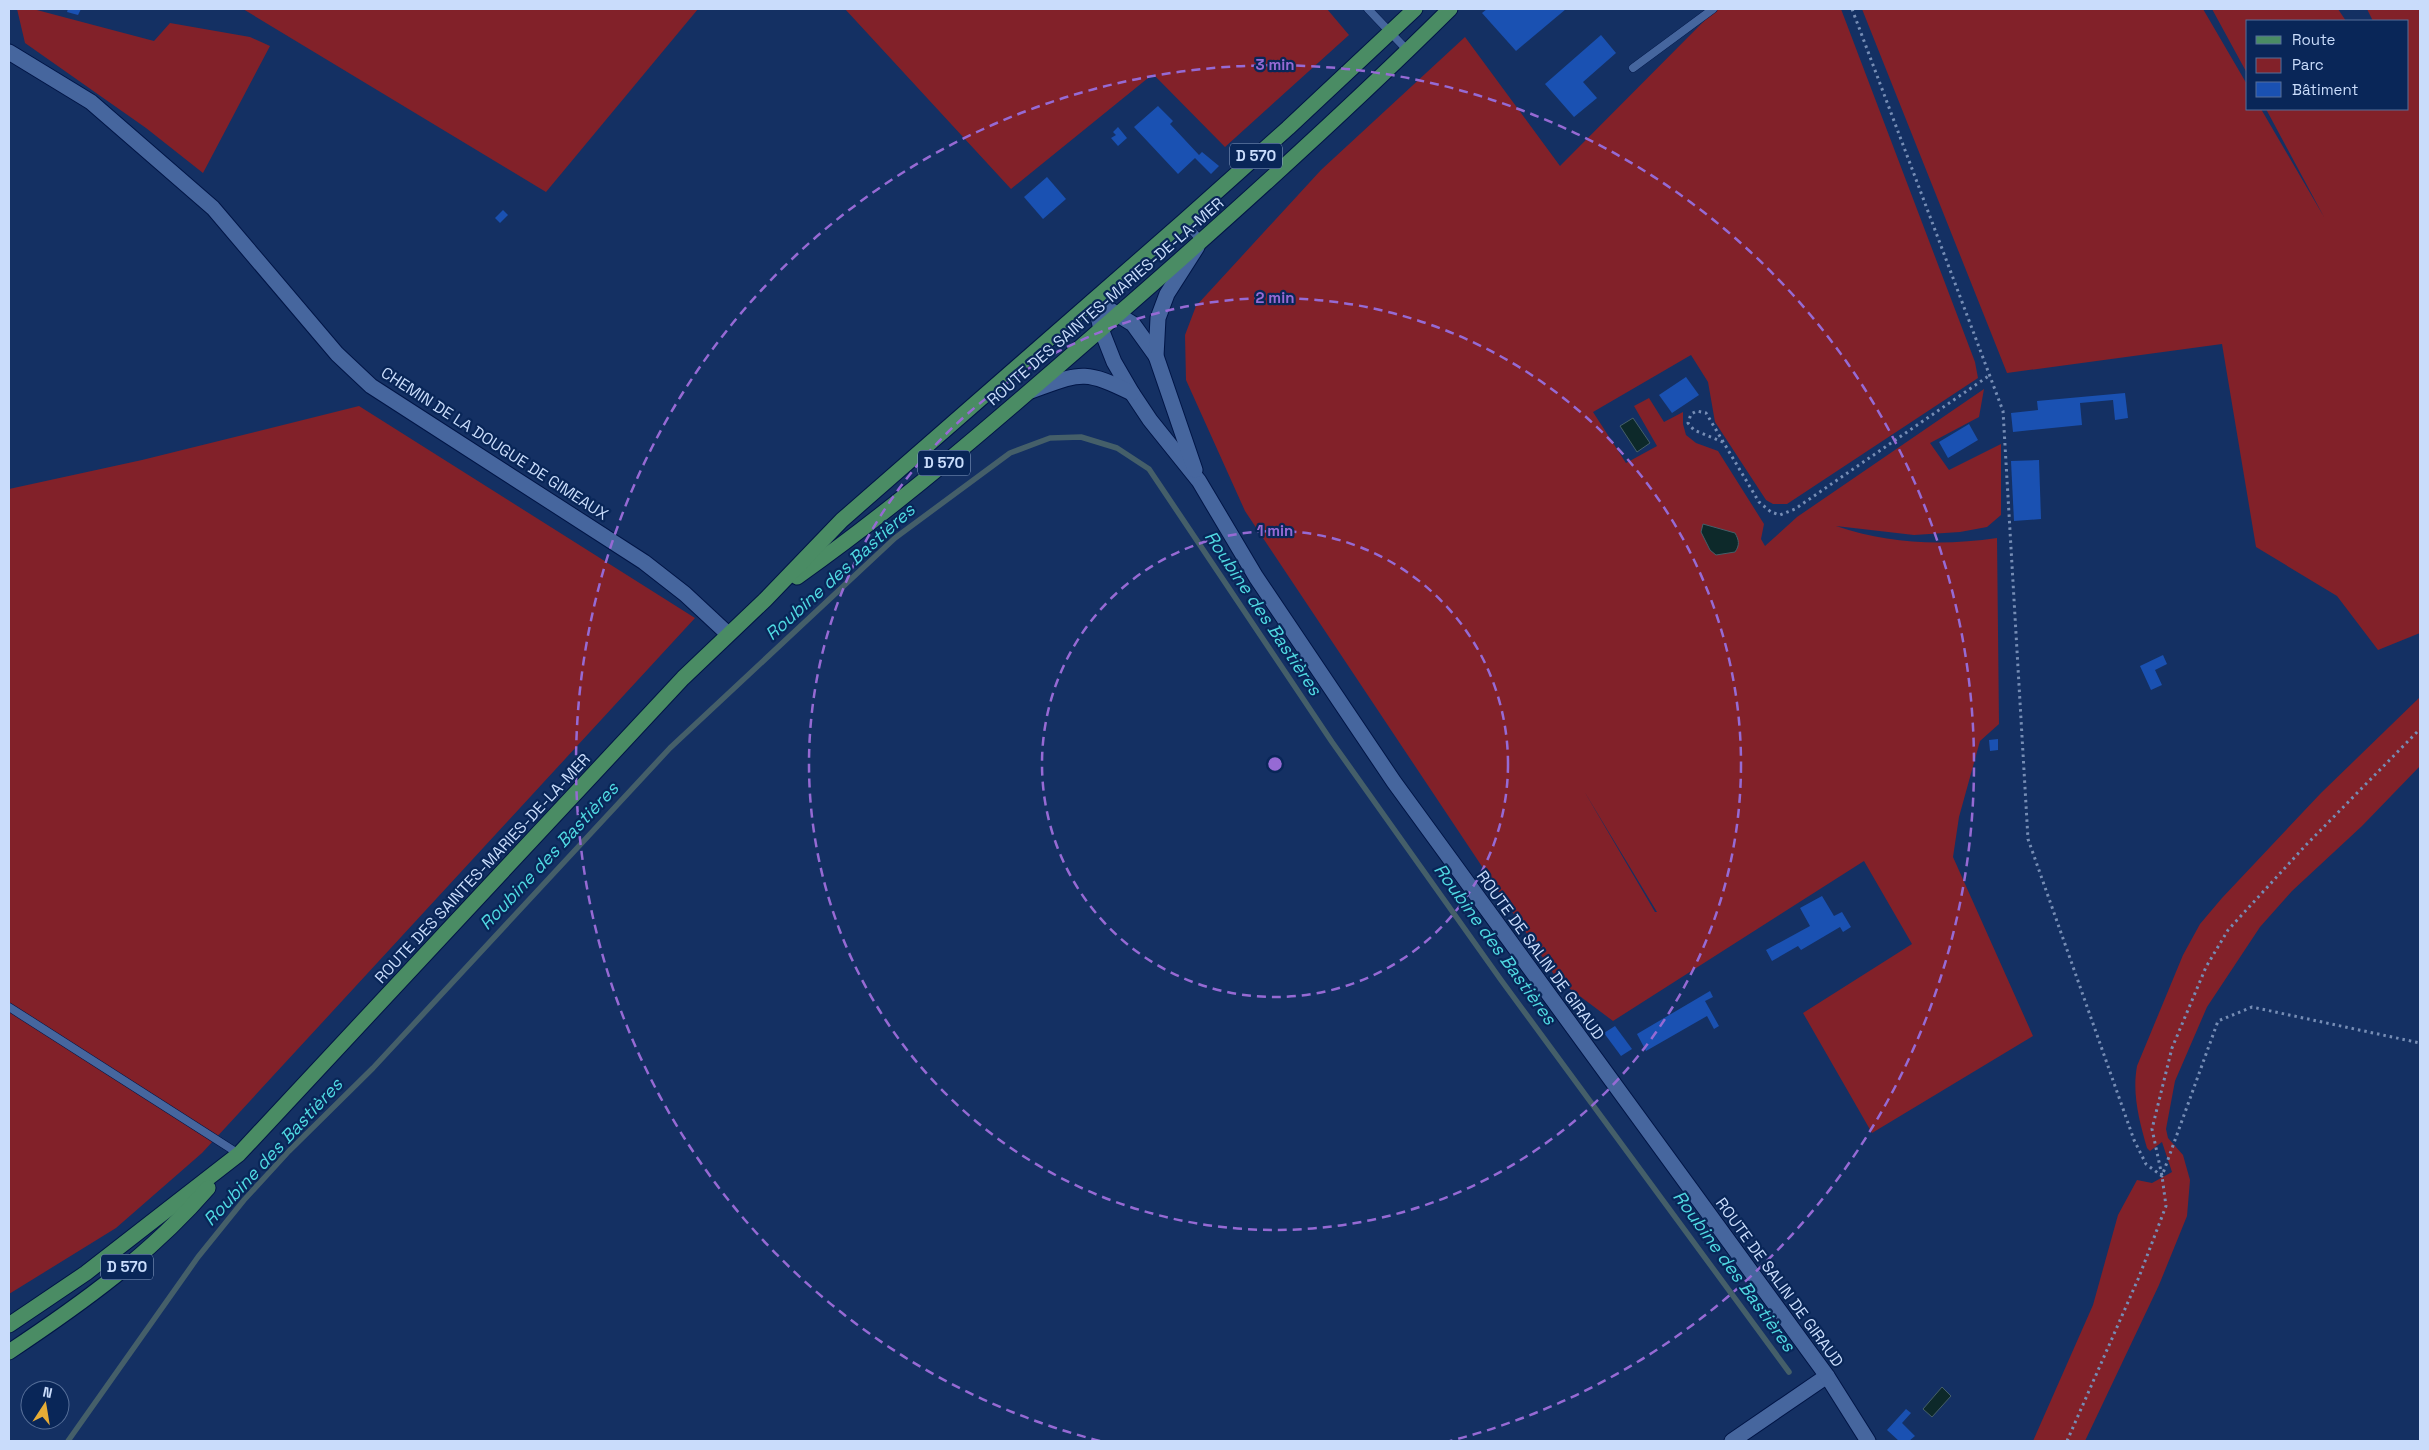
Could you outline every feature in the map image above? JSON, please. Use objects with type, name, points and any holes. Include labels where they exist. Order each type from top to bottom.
[{"type":"main road","name":"ROUTE DES SAINTES-MARIES-DE-LA-MER","points":[[9,1352],[105,1284],[151,1247],[183,1217],[234,1159],[683,678],[765,600],[842,520],[1184,221],[1415,9]]},
{"type":"main road","name":"ROUTE DES SAINTES-MARIES-DE-LA-MER","points":[[765,600],[857,534],[1031,390],[1306,147],[1450,9]]},
{"type":"main road","name":"CHEMIN DE LA DOUGUE DE GIMEAUX","points":[[9,52],[90,102],[213,208],[337,354],[371,386],[644,562],[685,594],[728,634]]},
{"type":"main road","name":"ROUTE DE SALIN DE GIRAUD","points":[[1156,356],[1158,318],[1167,294],[1201,241]]},
{"type":"main road","name":"ROUTE DE SALIN DE GIRAUD","points":[[1094,300],[1119,314],[1141,332],[1156,356],[1199,480]]},
{"type":"main road","name":"ROUTE DE SALIN DE GIRAUD","points":[[1094,300],[1101,329],[1114,362],[1132,393],[1150,420],[1199,480],[1256,577],[1394,782],[1828,1376],[1868,1441]]},
{"type":"main road","points":[[1031,390],[1066,378],[1084,375],[1101,378],[1132,393]]},
{"type":"main road","name":"ROUTE DES SAINTES-MARIES-DE-LA-MER","points":[[9,1325],[86,1273],[234,1159]]},
{"type":"main road","points":[[1732,1441],[1828,1376]]},
{"type":"lane","points":[[1368,9],[1408,51]]},
{"type":"lane","points":[[1634,68],[1712,9]]},
{"type":"lane","points":[[1184,221],[1201,241]]},
{"type":"lane","points":[[9,1007],[234,1159]]},
{"type":"path","points":[[1852,9],[2003,410],[2028,839],[2134,1140],[2146,1164],[2162,1176]]},
{"type":"path","points":[[1723,442],[1694,430],[1688,423],[1691,414],[1697,411],[1706,413],[1759,502],[1771,512],[1780,515],[1803,504],[1990,375]]},
{"type":"path","points":[[2067,1441],[2138,1277],[2166,1206],[2152,1129],[2172,1048],[2206,967],[2228,930],[2306,845],[2420,729]]},
{"type":"path","points":[[2162,1176],[2218,1021],[2252,1007],[2420,1043]]},
{"type":"green space","points":[[17,9],[33,9],[154,41],[170,23],[250,37],[270,46],[203,173],[146,128],[25,43]]},
{"type":"green space","points":[[243,9],[698,9],[546,192]]},
{"type":"green space","points":[[845,9],[1327,9],[1349,35],[1225,147],[1153,74],[1011,189]]},
{"type":"green space","points":[[1716,9],[1841,9],[1975,362],[1978,378],[1787,504],[1773,504],[1766,500],[1715,422],[1708,382],[1691,355],[1593,412],[1626,463],[1657,446],[1634,406],[1649,398],[1664,422],[1683,412],[1683,424],[1686,435],[1696,443],[1718,451],[1764,524],[1761,539],[1765,546],[1797,517],[1984,389],[1979,417],[1930,443],[1949,470],[2001,444],[2001,515],[1987,527],[1960,532],[1914,535],[1836,526],[1876,537],[1916,542],[1956,542],[1997,538],[1999,724],[1980,741],[1959,817],[1953,857],[2033,1036],[1872,1133],[1803,1013],[1912,944],[1864,861],[1613,1021],[1557,979],[1245,511],[1186,380],[1185,335],[1196,306],[1321,170],[1465,37],[1560,166]],"holes":[[[1584,791],[1657,912],[1655,912]]]},
{"type":"green space","points":[[1862,9],[2203,9],[2246,83],[2246,110],[2262,110],[2324,217],[2267,110],[2409,110],[2409,20],[2372,20],[2367,9],[2420,9],[2420,633],[2378,650],[2337,596],[2256,547],[2222,344],[2007,373]]},
{"type":"green space","points":[[2212,9],[2338,9],[2345,20],[2246,20],[2246,71]]},
{"type":"green space","points":[[359,406],[695,618],[202,1153],[116,1228],[9,1294],[9,489],[142,460]]},
{"type":"green space","points":[[2420,697],[2420,766],[2362,826],[2292,891],[2260,927],[2207,1007],[2175,1081],[2166,1129],[2168,1138],[2183,1155],[2190,1180],[2187,1216],[2159,1285],[2085,1441],[2033,1441],[2093,1305],[2118,1215],[2137,1180],[2152,1183],[2172,1172],[2162,1142],[2150,1151],[2147,1148],[2137,1107],[2135,1087],[2137,1066],[2183,955],[2200,924],[2222,898],[2321,793]]},
{"type":"shaded area","points":[[1633,418],[1650,443],[1637,452],[1620,426]]},
{"type":"shaded area","points":[[1703,524],[1735,533],[1738,547],[1735,552],[1716,555],[1710,550],[1701,532]]},
{"type":"shaded area","points":[[1942,1387],[1951,1396],[1932,1417],[1923,1409]]},
{"type":"building","points":[[68,9],[81,9],[78,15],[67,12]]},
{"type":"building","points":[[1487,9],[1566,9],[1516,51],[1482,13]]},
{"type":"building","points":[[1601,35],[1616,53],[1583,82],[1597,98],[1574,117],[1545,84]]},
{"type":"building","points":[[1158,106],[1173,121],[1170,124],[1199,155],[1202,152],[1219,166],[1211,174],[1195,158],[1178,174],[1134,127]]},
{"type":"building","points":[[1118,127],[1127,138],[1118,146],[1111,138],[1116,135],[1113,132]]},
{"type":"building","points":[[1047,177],[1066,199],[1043,219],[1024,197]]},
{"type":"building","points":[[503,210],[508,215],[500,223],[495,218]]},
{"type":"building","points":[[1686,377],[1699,395],[1672,413],[1659,395]]},
{"type":"building","points":[[2125,393],[2128,418],[2115,420],[2113,400],[2080,403],[2082,425],[2013,432],[2011,413],[2038,410],[2037,401]]},
{"type":"building","points":[[1969,424],[1978,440],[1948,458],[1939,442]]},
{"type":"building","points":[[2039,460],[2041,519],[2014,521],[2011,461]]},
{"type":"building","points":[[2163,655],[2167,664],[2155,670],[2162,685],[2151,690],[2140,666]]},
{"type":"building","points":[[1998,739],[1998,750],[1990,751],[1989,740]]},
{"type":"building","points":[[1822,896],[1834,916],[1842,912],[1851,927],[1843,932],[1840,927],[1801,950],[1798,946],[1772,961],[1766,950],[1810,926],[1800,908]]},
{"type":"building","points":[[1710,991],[1713,997],[1705,1001],[1719,1026],[1714,1029],[1707,1016],[1646,1051],[1637,1034]]},
{"type":"building","points":[[1615,1026],[1632,1049],[1621,1056],[1604,1033]]},
{"type":"building","points":[[1906,1409],[1911,1413],[1902,1423],[1915,1436],[1909,1441],[1899,1441],[1887,1430]]},
{"type":"waterway","name":"Roubine des Bastières","points":[[68,1441],[198,1257],[244,1200],[289,1151],[373,1068],[670,748],[895,538],[1010,453],[1050,438],[1081,437],[1117,448],[1149,469],[1332,742],[1501,980],[1789,1372]]}]
